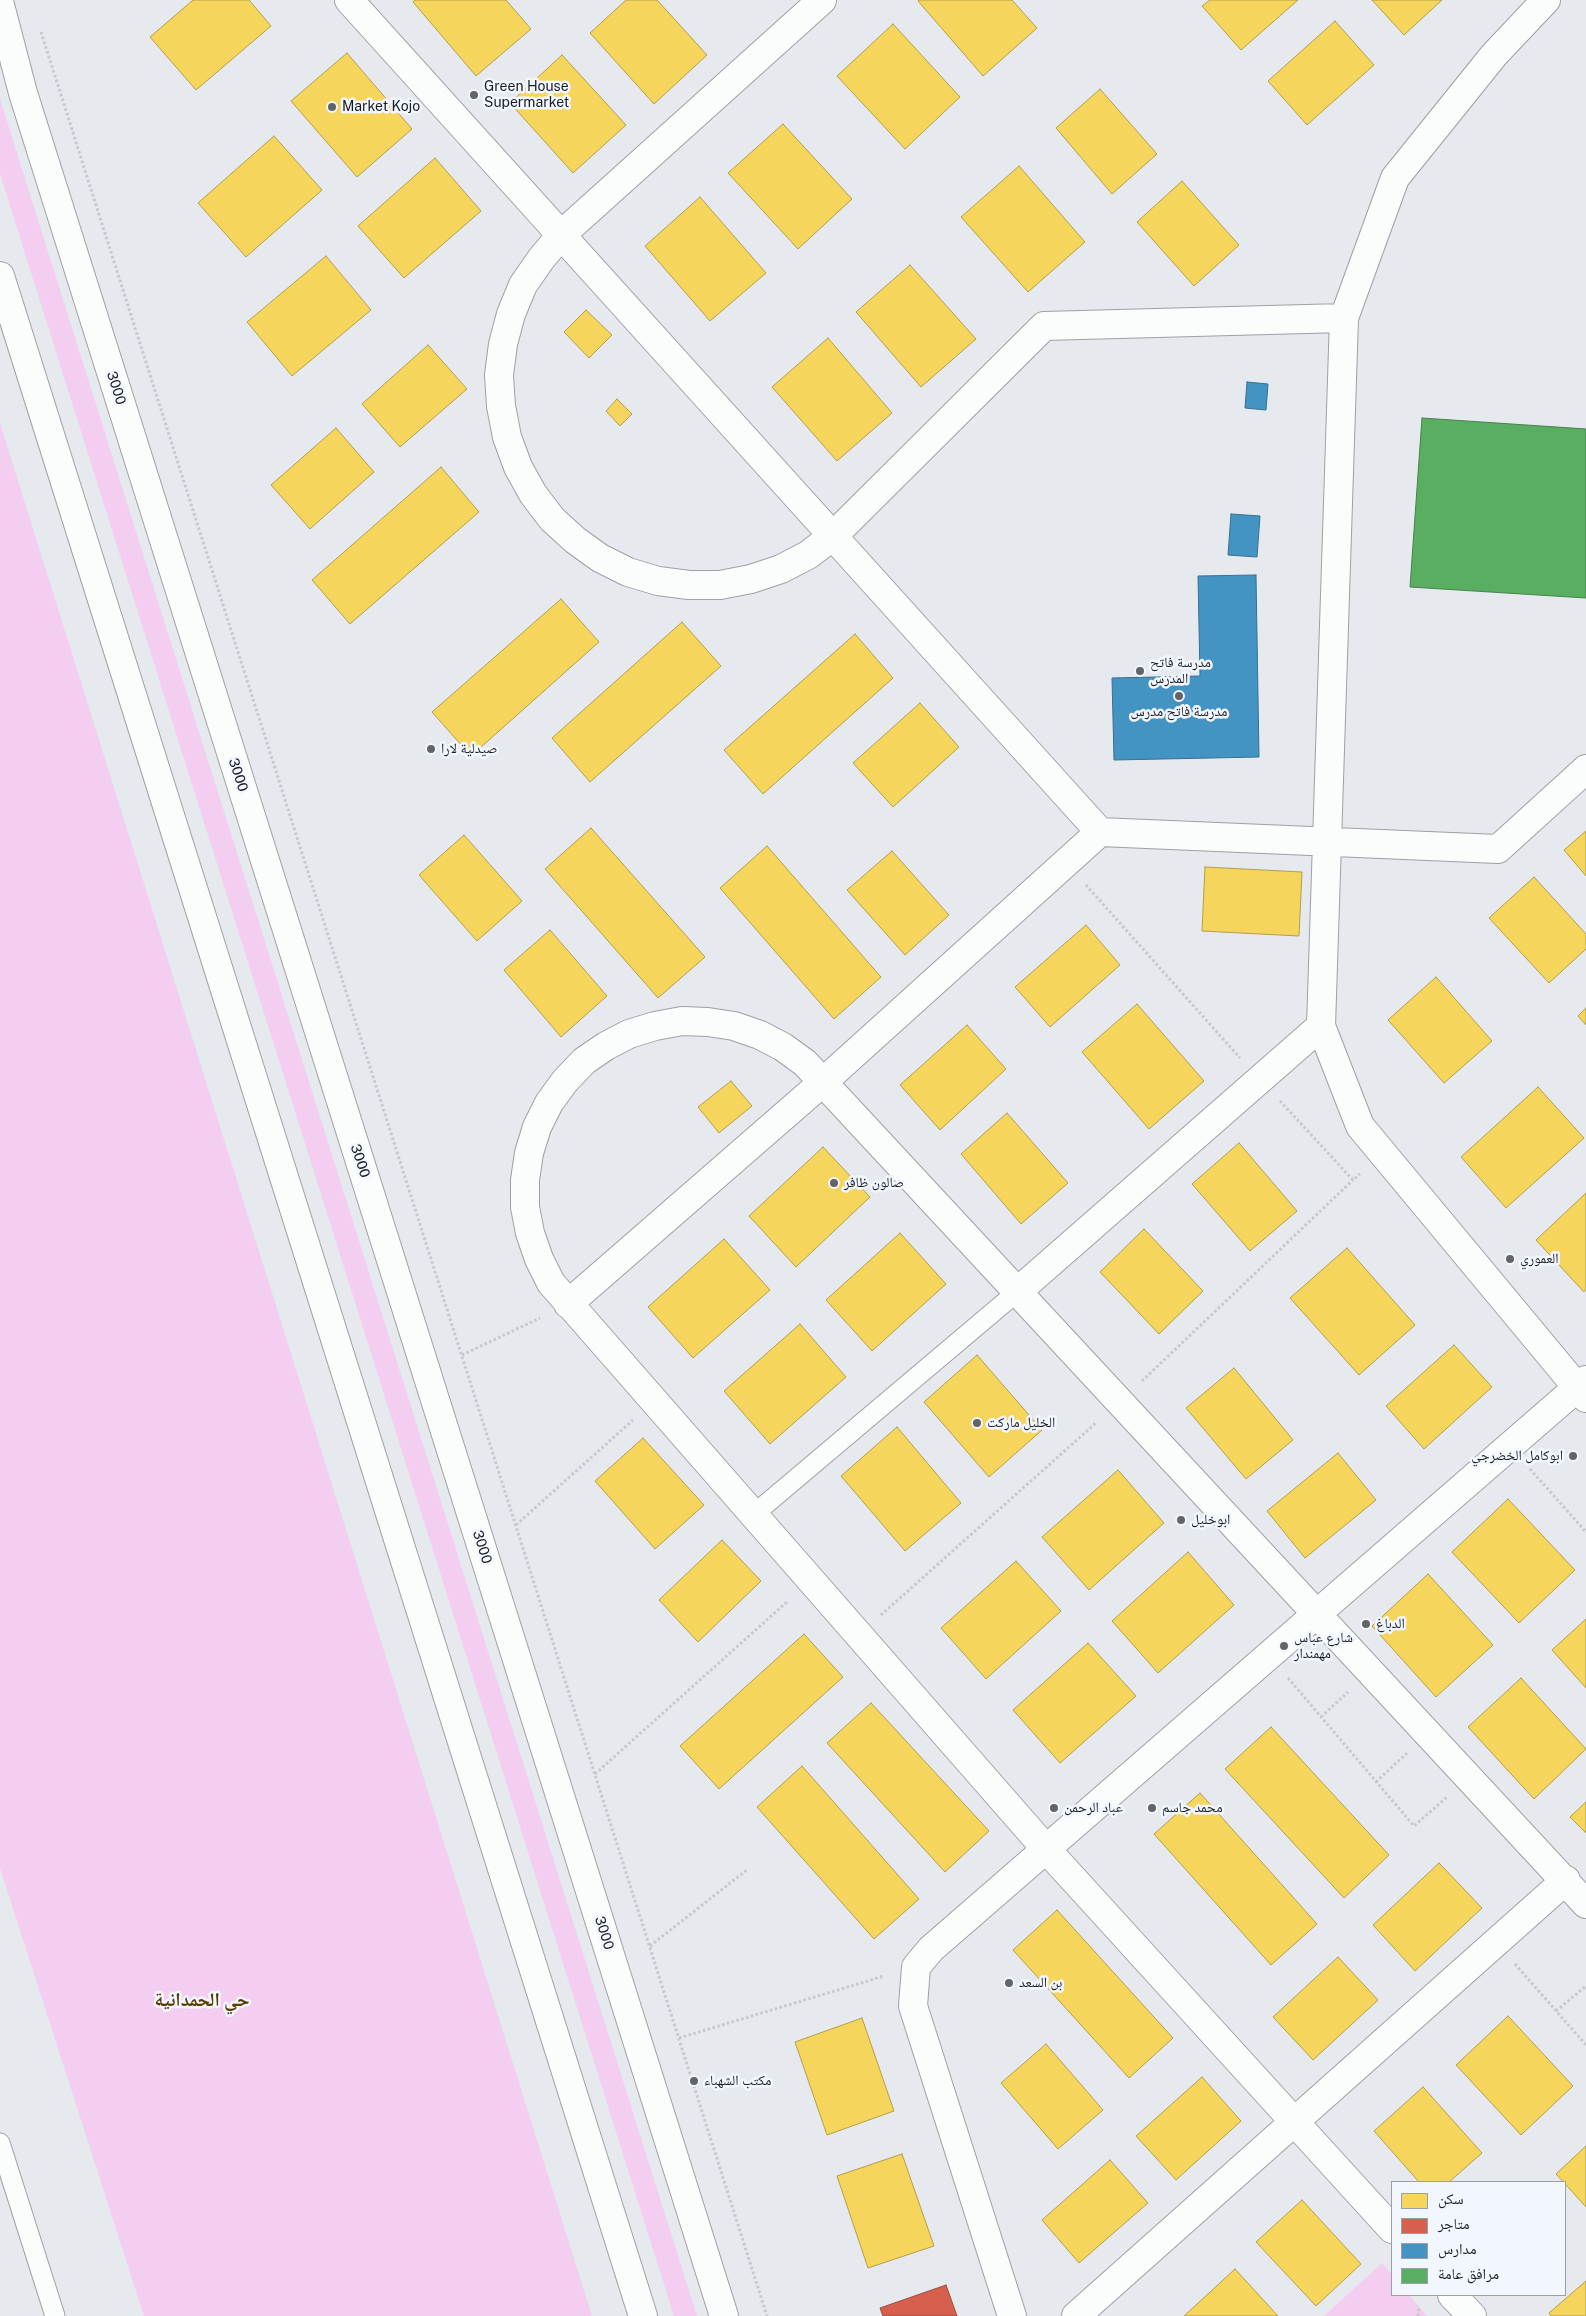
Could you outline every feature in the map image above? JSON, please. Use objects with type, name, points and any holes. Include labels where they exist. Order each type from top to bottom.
[{"type":"street","points":[[349,0],[1100,832]]},
{"type":"street","points":[[822,0],[561,235],[523,285],[511,314],[503,344],[499,375],[500,406],[507,437],[515,459],[533,494],[552,519],[574,540],[600,558],[628,572],[658,581],[689,585],[720,584],[751,579],[781,569],[808,555],[833,536],[1044,326],[1344,318]]},
{"type":"street","points":[[1012,2316],[913,2006],[916,1967],[931,1949],[1510,1446],[1583,1388],[1360,1126],[1321,1026],[1344,318],[1395,178],[1494,55],[1546,0]]},
{"type":"street","name":"3000","points":[[0,4],[4,28],[26,102],[724,2316]]},
{"type":"street","points":[[0,276],[643,2316]]},
{"type":"street","points":[[568,1304],[823,1082],[1100,832],[1498,849],[1586,769]]},
{"type":"street","points":[[1391,2228],[1046,1849],[551,1283],[539,1259],[530,1233],[525,1207],[524,1180],[528,1153],[537,1127],[549,1102],[565,1081],[584,1062],[606,1046],[629,1034],[673,1023],[708,1022],[734,1026],[760,1035],[783,1047],[805,1063],[1317,1615],[1566,1880],[1586,1904]]},
{"type":"street","points":[[1017,1292],[1321,1026]]},
{"type":"street","points":[[1076,2316],[1566,1880]]},
{"type":"street","points":[[1453,2296],[1472,2316]]},
{"type":"lane","points":[[753,1515],[1017,1292]]},
{"type":"lane","points":[[0,2143],[55,2316]]},
{"type":"path","points":[[40,28],[767,2316]]},
{"type":"path","points":[[1066,862],[1260,1080],[1353,1180],[1382,1153]]},
{"type":"path","points":[[462,1355],[568,1304]]},
{"type":"path","points":[[516,1525],[654,1402]]},
{"type":"path","points":[[1510,1446],[1586,1532]]},
{"type":"path","points":[[595,1774],[811,1581]]},
{"type":"path","points":[[1270,1656],[1414,1826],[1469,1778]]},
{"type":"path","points":[[1321,1717],[1370,1671]]},
{"type":"path","points":[[1376,1782],[1428,1734]]},
{"type":"path","points":[[650,1946],[748,1869]]},
{"type":"path","points":[[1496,1943],[1586,2045]]},
{"type":"path","points":[[679,2038],[916,1967]]},
{"type":"path","points":[[1556,2011],[1586,1986]]},
{"type":"path","points":[[1418,2316],[1419,2306]]},
{"type":"shaded area","points":[[0,99],[697,2316],[674,2316],[0,174]]},
{"type":"shaded area","points":[[0,423],[592,2316],[144,2316],[0,1868]]},
{"type":"shaded area","points":[[1382,2263],[1391,2274],[1391,2296],[1410,2296],[1427,2316],[1324,2316]]},
{"type":"building: سكن","points":[[193,0],[249,0],[271,26],[196,90],[150,37]]},
{"type":"building: سكن","points":[[415,0],[506,0],[531,29],[476,76],[413,2]]},
{"type":"building: سكن","points":[[626,0],[657,0],[707,55],[654,104],[590,33]]},
{"type":"building: سكن","points":[[919,0],[1012,0],[1037,28],[983,76]]},
{"type":"building: سكن","points":[[1210,0],[1298,0],[1241,50],[1202,6]]},
{"type":"building: سكن","points":[[1372,0],[1442,0],[1404,35]]},
{"type":"building: سكن","points":[[1335,21],[1374,65],[1307,125],[1268,81]]},
{"type":"building: سكن","points":[[893,24],[960,97],[905,149],[837,76]]},
{"type":"building: سكن","points":[[347,53],[412,129],[357,177],[291,101]]},
{"type":"building: سكن","points":[[562,55],[626,125],[573,173],[510,103]]},
{"type":"building: سكن","points":[[1100,89],[1157,154],[1112,194],[1056,128]]},
{"type":"building: سكن","points":[[783,124],[852,199],[798,249],[728,173]]},
{"type":"building: سكن","points":[[274,136],[322,190],[246,257],[198,203]]},
{"type":"building: سكن","points":[[435,158],[481,211],[404,278],[358,226]]},
{"type":"building: سكن","points":[[1019,166],[1085,242],[1028,292],[961,217]]},
{"type":"building: سكن","points":[[1182,181],[1239,245],[1194,286],[1137,222]]},
{"type":"building: سكن","points":[[700,197],[766,273],[710,321],[645,246]]},
{"type":"building: سكن","points":[[326,256],[371,310],[292,376],[247,322]]},
{"type":"building: سكن","points":[[910,265],[976,339],[921,387],[856,312]]},
{"type":"building: سكن","points":[[586,310],[612,335],[589,358],[564,332]]},
{"type":"building: سكن","points":[[828,338],[892,413],[837,461],[772,387]]},
{"type":"building: سكن","points":[[428,345],[467,389],[400,447],[362,404]]},
{"type":"building: سكن","points":[[617,399],[632,414],[620,426],[606,411]]},
{"type":"building: سكن","points":[[336,428],[374,472],[310,529],[271,485]]},
{"type":"building: سكن","points":[[441,467],[479,512],[350,624],[312,580]]},
{"type":"building: سكن","points":[[561,599],[599,642],[471,756],[432,712]]},
{"type":"building: سكن","points":[[682,622],[721,666],[590,782],[552,738]]},
{"type":"building: سكن","points":[[855,634],[893,678],[763,794],[724,750]]},
{"type":"building: سكن","points":[[920,703],[959,747],[893,807],[853,763]]},
{"type":"building: سكن","points":[[591,828],[705,957],[658,998],[545,869]]},
{"type":"building: سكن","points":[[1586,831],[1586,876],[1564,850]]},
{"type":"building: سكن","points":[[464,835],[522,901],[477,941],[419,875]]},
{"type":"building: سكن","points":[[767,846],[881,977],[834,1019],[720,888]]},
{"type":"building: سكن","points":[[892,851],[949,915],[905,955],[847,890]]},
{"type":"building: سكن","points":[[1205,867],[1302,872],[1299,936],[1202,931]]},
{"type":"building: سكن","points":[[1534,877],[1586,934],[1586,949],[1549,983],[1489,918]]},
{"type":"building: سكن","points":[[1086,925],[1120,965],[1050,1027],[1015,987]]},
{"type":"building: سكن","points":[[550,930],[607,996],[561,1037],[504,970]]},
{"type":"building: سكن","points":[[1436,977],[1492,1041],[1444,1083],[1388,1020]]},
{"type":"building: سكن","points":[[1137,1004],[1204,1081],[1149,1129],[1082,1052]]},
{"type":"building: سكن","points":[[1586,1008],[1586,1025],[1578,1016]]},
{"type":"building: سكن","points":[[967,1025],[1006,1069],[940,1130],[900,1085]]},
{"type":"building: سكن","points":[[731,1081],[752,1106],[719,1133],[698,1107]]},
{"type":"building: سكن","points":[[1538,1087],[1584,1138],[1506,1208],[1461,1157]]},
{"type":"building: سكن","points":[[1007,1113],[1068,1183],[1021,1224],[961,1154]]},
{"type":"building: سكن","points":[[1239,1143],[1297,1211],[1250,1251],[1192,1184]]},
{"type":"building: سكن","points":[[823,1147],[870,1197],[796,1267],[749,1216]]},
{"type":"building: سكن","points":[[1586,1193],[1586,1289],[1584,1292],[1536,1240]]},
{"type":"building: سكن","points":[[1144,1229],[1203,1291],[1159,1334],[1100,1272]]},
{"type":"building: سكن","points":[[900,1233],[946,1284],[872,1351],[826,1300]]},
{"type":"building: سكن","points":[[724,1239],[770,1290],[693,1358],[648,1307]]},
{"type":"building: سكن","points":[[1347,1248],[1415,1325],[1359,1375],[1290,1298]]},
{"type":"building: سكن","points":[[800,1324],[846,1377],[770,1444],[724,1391]]},
{"type":"building: سكن","points":[[1454,1345],[1492,1387],[1424,1449],[1386,1406]]},
{"type":"building: سكن","points":[[977,1355],[1042,1430],[989,1477],[924,1402]]},
{"type":"building: سكن","points":[[1234,1368],[1293,1440],[1246,1479],[1186,1408]]},
{"type":"building: سكن","points":[[897,1427],[961,1503],[905,1551],[841,1476]]},
{"type":"building: سكن","points":[[643,1438],[704,1505],[655,1549],[595,1481]]},
{"type":"building: سكن","points":[[1338,1453],[1376,1500],[1305,1558],[1267,1511]]},
{"type":"building: سكن","points":[[1118,1470],[1164,1523],[1089,1590],[1042,1537]]},
{"type":"building: سكن","points":[[1508,1499],[1575,1570],[1519,1623],[1452,1552]]},
{"type":"building: سكن","points":[[722,1540],[761,1581],[698,1642],[659,1600]]},
{"type":"building: سكن","points":[[1188,1552],[1234,1605],[1158,1673],[1112,1621]]},
{"type":"building: سكن","points":[[1016,1561],[1061,1611],[986,1679],[941,1628]]},
{"type":"building: سكن","points":[[1428,1574],[1493,1645],[1436,1697],[1372,1626]]},
{"type":"building: سكن","points":[[1586,1619],[1586,1688],[1552,1650]]},
{"type":"building: سكن","points":[[804,1634],[843,1677],[719,1789],[680,1746]]},
{"type":"building: سكن","points":[[1088,1643],[1136,1696],[1060,1763],[1013,1710]]},
{"type":"building: سكن","points":[[1521,1678],[1586,1749],[1534,1799],[1468,1727]]},
{"type":"building: سكن","points":[[871,1703],[989,1831],[945,1872],[827,1743]]},
{"type":"building: سكن","points":[[1271,1727],[1389,1855],[1344,1898],[1225,1769]]},
{"type":"building: سكن","points":[[802,1766],[919,1899],[874,1939],[757,1807]]},
{"type":"building: سكن","points":[[1200,1793],[1317,1924],[1271,1965],[1154,1834]]},
{"type":"building: سكن","points":[[1586,1802],[1586,1833],[1570,1817]]},
{"type":"building: سكن","points":[[1439,1863],[1482,1908],[1415,1971],[1373,1925]]},
{"type":"building: سكن","points":[[1057,1910],[1173,2038],[1129,2078],[1013,1950]]},
{"type":"building: سكن","points":[[1338,1957],[1378,2000],[1313,2060],[1273,2017]]},
{"type":"building: سكن","points":[[1508,2016],[1573,2086],[1521,2135],[1456,2065]]},
{"type":"building: سكن","points":[[862,2018],[894,2111],[827,2135],[795,2042]]},
{"type":"building: سكن","points":[[1046,2044],[1103,2110],[1058,2149],[1001,2083]]},
{"type":"building: سكن","points":[[1202,2077],[1241,2121],[1176,2180],[1136,2136]]},
{"type":"building: سكن","points":[[1423,2087],[1482,2153],[1450,2181],[1418,2181],[1374,2131]]},
{"type":"building: سكن","points":[[1586,2146],[1586,2207],[1566,2185],[1566,2181],[1562,2181],[1556,2174]]},
{"type":"building: سكن","points":[[902,2154],[934,2246],[868,2268],[837,2176]]},
{"type":"building: سكن","points":[[1110,2160],[1148,2203],[1079,2263],[1042,2220]]},
{"type":"building: سكن","points":[[1302,2200],[1361,2264],[1316,2306],[1256,2242]]},
{"type":"building: سكن","points":[[1235,2269],[1278,2316],[1184,2316]]},
{"type":"building: سكن","points":[[1586,2281],[1586,2316],[1551,2316],[1549,2313]]},
{"type":"building: متاجر","points":[[946,2285],[957,2316],[883,2316],[880,2308]]},
{"type":"building: مدارس","points":[[1247,382],[1268,384],[1266,410],[1245,408]]},
{"type":"building: مدارس","points":[[1231,514],[1260,516],[1257,557],[1228,555]]},
{"type":"building: مدارس","points":[[1256,575],[1259,757],[1114,760],[1112,678],[1200,676],[1198,576]]},
{"type":"building: مرافق عامة","points":[[1422,418],[1586,429],[1586,598],[1410,587]]},
{"type":"place","name":"Green House Supermarket","points":[[474,95]]},
{"type":"place","name":"Market Kojo","points":[[332,107]]},
{"type":"place","name":"مدرسة فاتح المدرس","points":[[1140,671]]},
{"type":"place","name":"مدرسة فاتح مدرس","points":[[1179,696]]},
{"type":"place","name":"صيدلية لارا","points":[[431,749]]},
{"type":"place","name":"صالون ظافر","points":[[834,1183]]},
{"type":"place","name":"العموري","points":[[1510,1259]]},
{"type":"place","name":"الخليل ماركت","points":[[977,1423]]},
{"type":"place","name":"ابوكامل الخضرجي","points":[[1573,1456]]},
{"type":"place","name":"ابوخليل","points":[[1181,1520]]},
{"type":"place","name":"الدباغ","points":[[1366,1624]]},
{"type":"place","name":"شارع عباس مهمندار","points":[[1284,1646]]},
{"type":"place","name":"عباد الرحمن","points":[[1054,1808]]},
{"type":"place","name":"محمد جاسم","points":[[1152,1808]]},
{"type":"place","name":"بن السعد","points":[[1009,1983]]},
{"type":"place","name":"مكتب الشهباء","points":[[694,2081]]},
{"type":"district","name":"حي الحمدانية","points":[[202,2000]]}]
